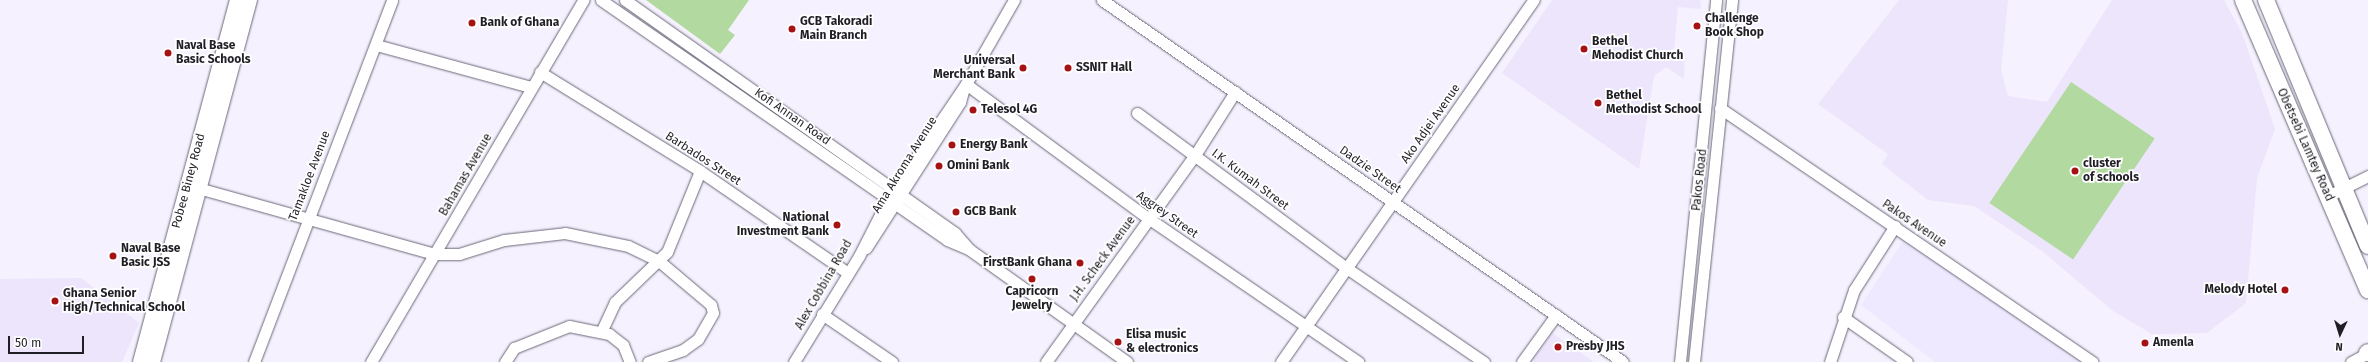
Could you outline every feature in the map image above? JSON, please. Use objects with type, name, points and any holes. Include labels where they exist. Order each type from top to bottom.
[{"type":"main road","name":"Obetsebi Lamtey Road","points":[[2243,0],[2368,290]]},
{"type":"main road","name":"Obetsebi Lamtey Road","points":[[2266,0],[2368,246]]},
{"type":"street","name":"Pobee Biney Road","points":[[140,362],[237,0]]},
{"type":"street","name":"Pobee Biney Road","points":[[153,362],[198,188],[250,0]]},
{"type":"street","name":"Tamakloe Avenue","points":[[254,362],[307,219],[376,45],[392,0]]},
{"type":"street","name":"Bahamas Avenue","points":[[371,362],[582,0]]},
{"type":"street","name":"Kofi Annan Road","points":[[601,0],[894,197]]},
{"type":"street","name":"Kofi Annan Road","points":[[625,0],[894,197],[947,240],[970,250],[1127,362]]},
{"type":"street","name":"Ama Akroma Avenue","points":[[894,197],[960,102],[966,84],[1014,0]]},
{"type":"street","name":"Dadzie Street","points":[[1102,0],[1623,362]]},
{"type":"street","name":"Ako Adjei Avenue","points":[[1281,362],[1348,269],[1393,201],[1534,0]]},
{"type":"street","points":[[1708,0],[1715,12]]},
{"type":"street","name":"Pakos Road","points":[[1680,362],[1716,0]]},
{"type":"street","name":"Pakos Road","points":[[1694,362],[1732,0]]},
{"type":"street","points":[[376,45],[531,87]]},
{"type":"street","name":"Barbados Street","points":[[540,72],[700,171],[848,273]]},
{"type":"street","name":"Aggrey Street","points":[[966,84],[1148,218],[1307,325],[1358,362]]},
{"type":"street","name":"J.H. Scheck Avenue","points":[[1046,362],[1194,155],[1235,92]]},
{"type":"street","name":"Pakos Avenue","points":[[1720,108],[1895,226],[2092,362]]},
{"type":"street","name":"I.K. Kumah Street","points":[[1137,113],[1348,269],[1484,362]]},
{"type":"street","points":[[602,330],[615,302],[659,261],[678,230],[700,171]]},
{"type":"street","points":[[2328,196],[2368,176]]},
{"type":"street","points":[[198,188],[435,254],[459,254],[504,240],[565,233],[628,246],[659,261],[711,305],[713,313],[698,339],[683,350],[648,362]]},
{"type":"street","name":"Alex Cobbina Road","points":[[794,362],[894,197]]},
{"type":"street","points":[[1830,362],[1843,316],[1854,290],[1895,226]]},
{"type":"street","points":[[822,314],[892,362]]},
{"type":"street","points":[[1522,362],[1556,315]]},
{"type":"street","points":[[1843,316],[1907,362]]},
{"type":"street","points":[[505,362],[514,348],[548,332],[569,326],[602,330],[623,345],[630,362]]},
{"type":"street","points":[[2351,362],[2368,353]]},
{"type":"shaded area","name":"Bethel Methodist School","points":[[1552,0],[1700,0],[1701,9],[1678,7],[1674,50],[1685,52],[1684,79],[1666,67],[1654,76],[1639,169],[1502,73]]},
{"type":"shaded area","name":"cluster of schools","points":[[1899,0],[2008,0],[2001,70],[2008,96],[2047,102],[2112,0],[2224,0],[2242,33],[2275,129],[2257,178],[2246,303],[2207,333],[2152,334],[2113,311],[2042,251],[1974,206],[1928,200],[1882,164],[1888,154],[1818,104]]},
{"type":"shaded area","points":[[1905,238],[2091,362],[1935,362],[1861,305]]},
{"type":"shaded area","name":"Ghana Senior High/Technical School","points":[[81,278],[139,323],[122,362],[0,362],[0,279]]},
{"type":"shaded area","name":"Presby JHS","points":[[1552,333],[1594,362],[1532,362]]},
{"type":"green space","points":[[646,0],[749,0],[728,30],[735,35],[720,54]]},
{"type":"green space","points":[[2071,82],[2155,138],[2073,260],[1989,203]]},
{"type":"place","name":"Bank of Ghana","points":[[472,23]]},
{"type":"place","name":"Challenge Book Shop","points":[[1697,26]]},
{"type":"place","name":"GCB Takoradi Main Branch","points":[[792,29]]},
{"type":"place","name":"Bethel Mehodist Church","points":[[1584,49]]},
{"type":"place","name":"Naval Base Basic Schools","points":[[168,53]]},
{"type":"place","name":"Universal Merchant Bank","points":[[1023,68]]},
{"type":"place","name":"SSNIT Hall","points":[[1068,68]]},
{"type":"place","name":"Bethel Methodist School","points":[[1598,103]]},
{"type":"place","name":"Telesol 4G","points":[[973,110]]},
{"type":"place","name":"Energy Bank","points":[[952,145]]},
{"type":"place","name":"Omini Bank","points":[[939,166]]},
{"type":"place","name":"cluster of schools","points":[[2075,171]]},
{"type":"place","name":"GCB Bank","points":[[956,212]]},
{"type":"place","name":"National Investment Bank","points":[[837,225]]},
{"type":"place","name":"Naval Base Basic JSS","points":[[113,256]]},
{"type":"place","name":"FirstBank Ghana","points":[[1080,263]]},
{"type":"place","name":"Capricorn Jewelry","points":[[1032,279]]},
{"type":"place","name":"Melody Hotel","points":[[2285,290]]},
{"type":"place","name":"Ghana Senior High/Technical School","points":[[55,301]]},
{"type":"place","name":"Elisa music & electronics","points":[[1118,342]]},
{"type":"place","name":"Amenla","points":[[2145,343]]},
{"type":"place","name":"Presby JHS","points":[[1558,347]]}]
